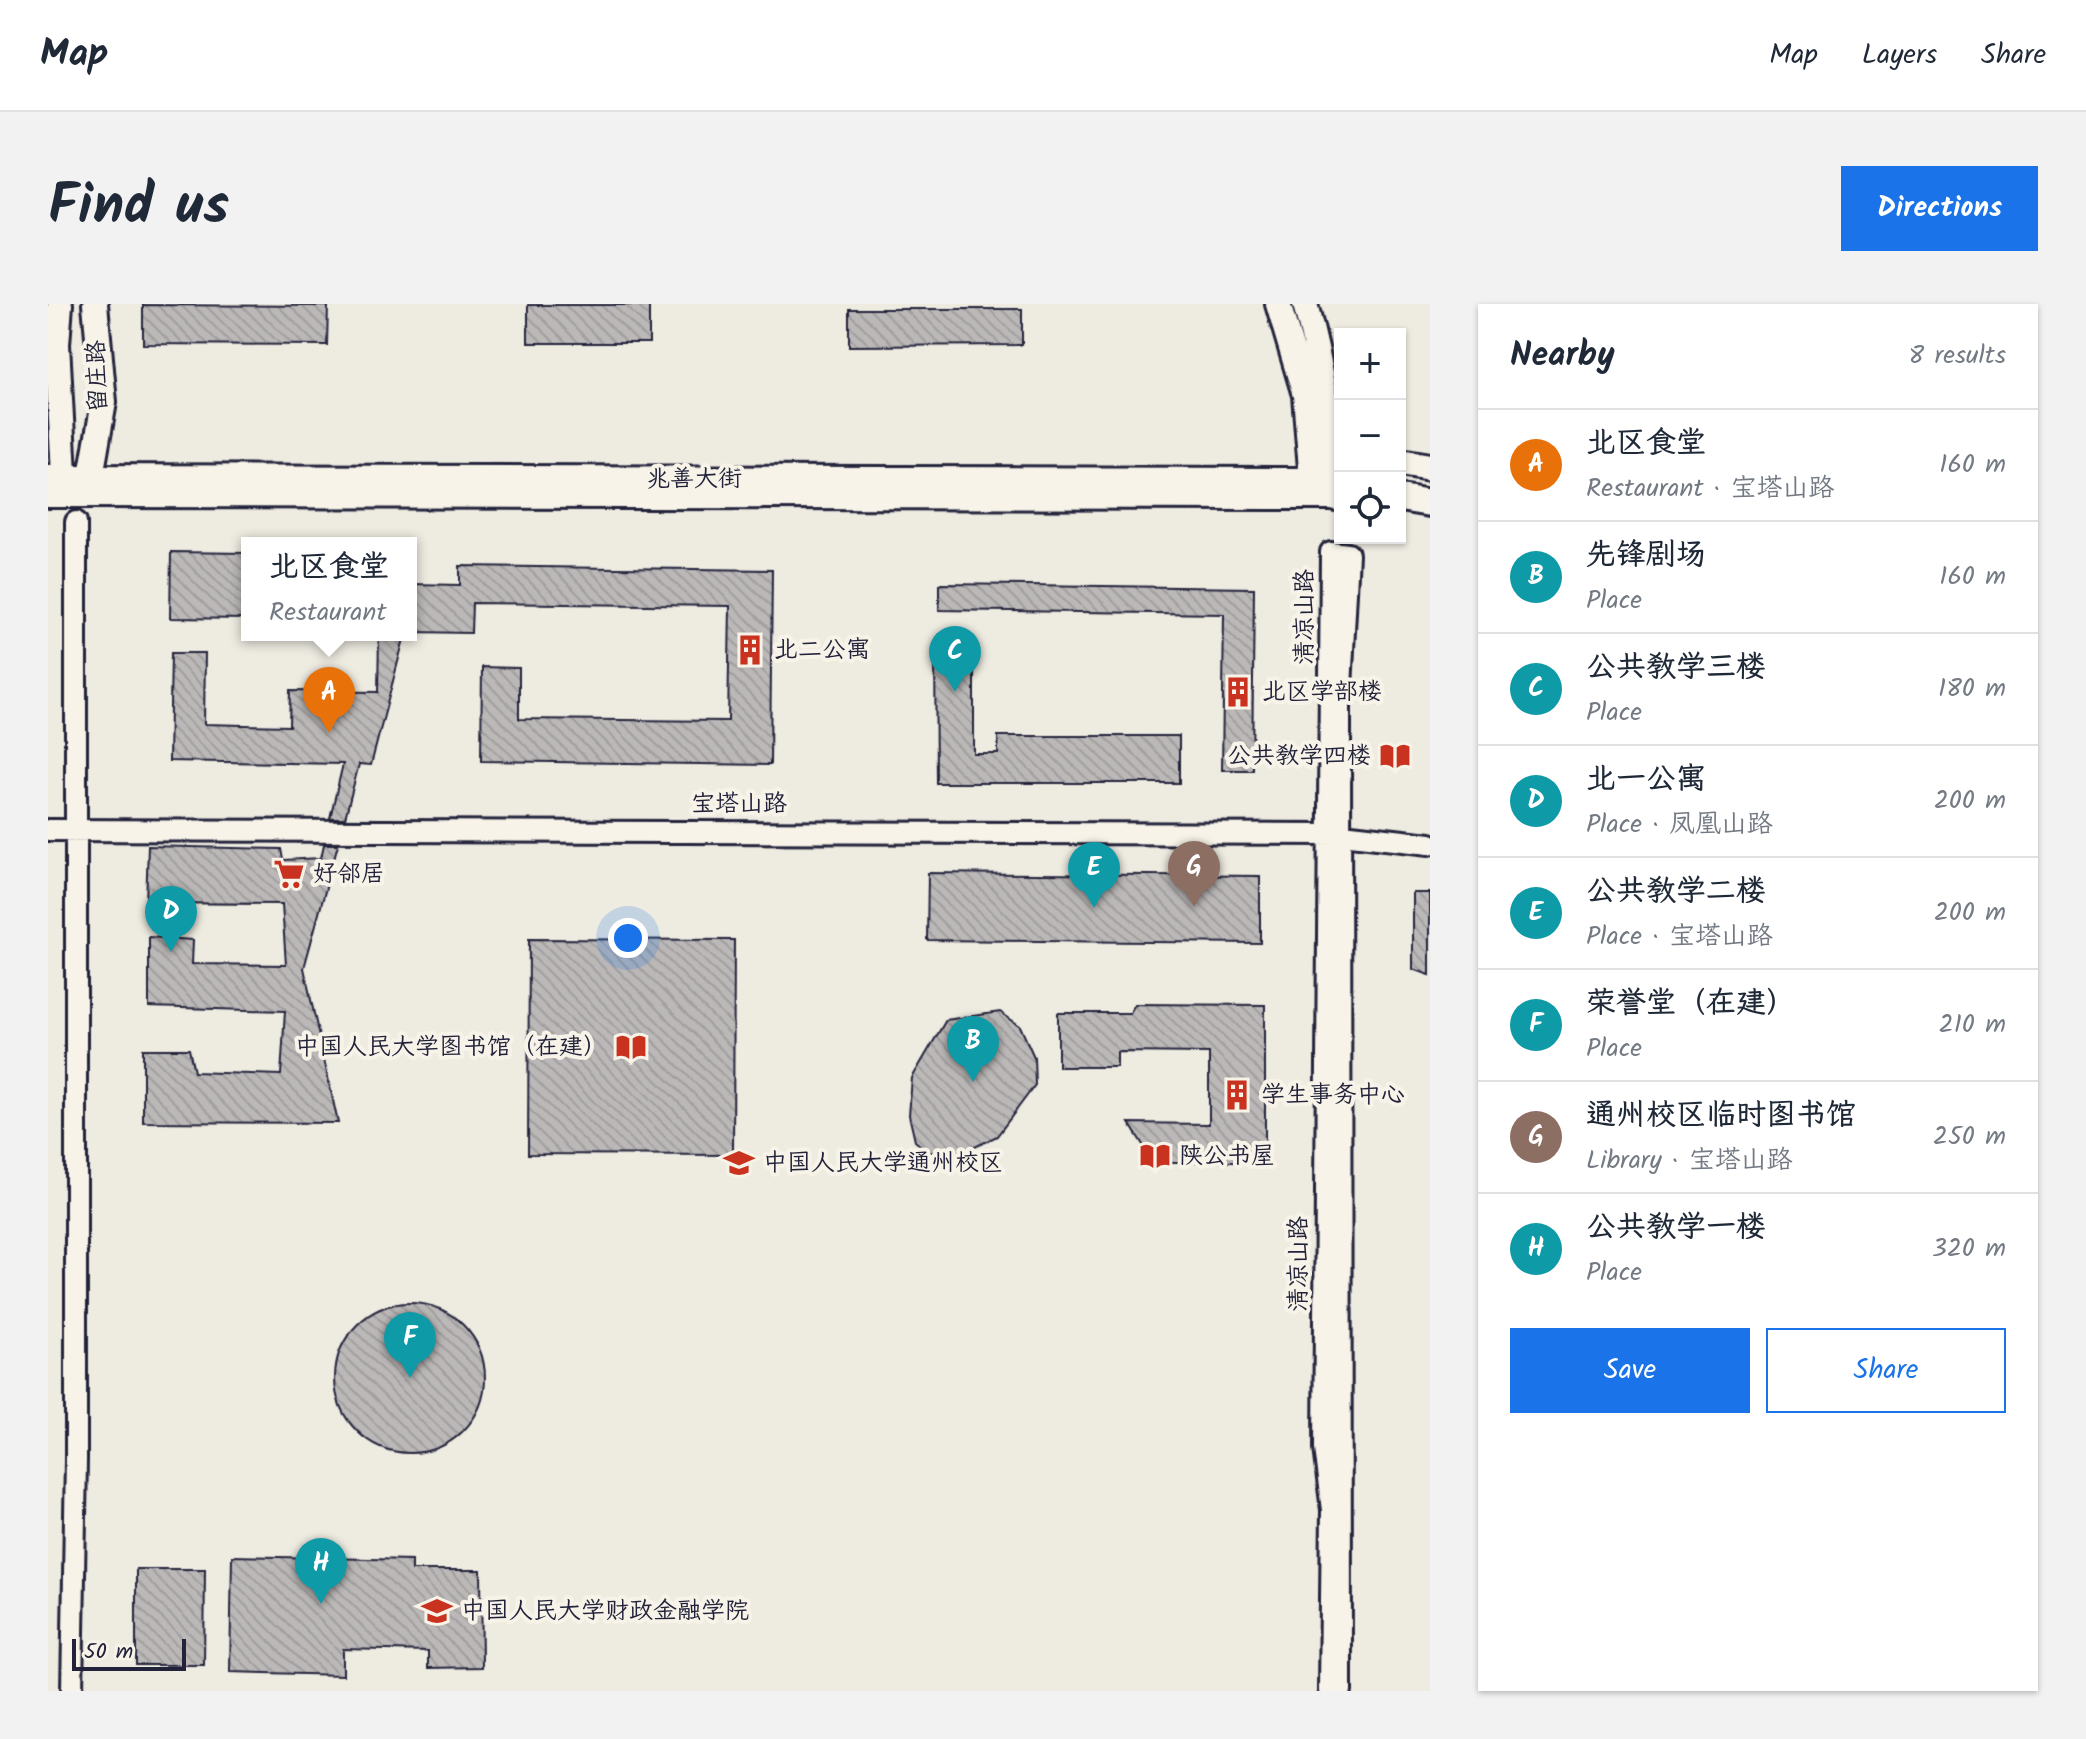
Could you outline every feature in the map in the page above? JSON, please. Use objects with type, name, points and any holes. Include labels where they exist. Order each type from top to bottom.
[{"type":"main road","name":"留庄路","points":[[60,304],[57,344],[67,486]]},
{"type":"main road","name":"留庄路","points":[[67,486],[104,402],[95,304]]},
{"type":"main road","points":[[1278,304],[1329,487]]},
{"type":"main road","points":[[1305,304],[1320,359],[1329,487]]},
{"type":"main road","points":[[1406,463],[1430,467]]},
{"type":"main road","name":"兆善大街","points":[[67,486],[1329,487]]},
{"type":"main road","points":[[1406,499],[1430,503]]},
{"type":"street","points":[[72,1691],[76,522]]},
{"type":"street","name":"清凉山路","points":[[1330,1691],[1332,1510],[1324,1448],[1336,834],[1348,554],[1331,552],[1336,834],[1341,1691]]},
{"type":"street","name":"宝塔山路","points":[[48,830],[1336,834],[1430,844]]},
{"type":"building","points":[[143,305],[328,306],[327,345],[143,344]]},
{"type":"building","points":[[528,305],[649,305],[649,343],[528,343]]},
{"type":"building","points":[[849,309],[1022,309],[1022,345],[849,346]]},
{"type":"building","points":[[171,552],[241,553],[241,619],[170,618]]},
{"type":"building","name":"北二公寓","points":[[460,566],[772,570],[770,765],[481,761],[482,667],[519,668],[519,719],[728,721],[730,606],[472,603],[471,633],[417,632],[417,584],[460,585]]},
{"type":"building","name":"北区学部楼","points":[[939,584],[1254,588],[1252,770],[1222,770],[1224,614],[939,610]]},
{"type":"building","points":[[379,641],[403,641],[371,765],[359,764],[345,818],[330,818],[343,764],[169,761],[171,653],[205,653],[204,724],[289,726],[290,691],[378,692]]},
{"type":"building","points":[[935,648],[974,648],[974,754],[998,754],[998,736],[1179,736],[1179,783],[936,783]]},
{"type":"building","points":[[324,844],[338,844],[304,968],[338,1123],[143,1122],[143,1049],[189,1049],[194,1072],[281,1075],[285,1011],[149,1007],[149,937],[193,940],[192,964],[286,965],[282,904],[146,903],[148,846],[281,849],[283,860],[321,858]]},
{"type":"building","points":[[928,873],[1260,876],[1260,943],[927,940]]},
{"type":"building","points":[[1413,893],[1430,893],[1430,975],[1413,969]]},
{"type":"building","name":"中国人民大学图书馆（在建）","points":[[529,939],[734,940],[733,1155],[528,1154]]},
{"type":"building","name":"学生事务中心","points":[[1135,1004],[1265,1005],[1265,1162],[1154,1162],[1129,1123],[1209,1124],[1209,1053],[1117,1052],[1117,1067],[1058,1067],[1058,1013],[1130,1013]]},
{"type":"building","points":[[1000,1012],[1020,1026],[1034,1057],[1035,1085],[997,1136],[957,1156],[940,1157],[915,1141],[909,1115],[912,1078],[946,1020]]},
{"type":"building","points":[[410,1303],[439,1309],[463,1325],[479,1349],[485,1378],[479,1407],[463,1431],[439,1447],[410,1453],[381,1447],[357,1431],[341,1407],[335,1378],[341,1349],[357,1325],[381,1309]]},
{"type":"building","points":[[232,1556],[412,1560],[412,1570],[481,1570],[482,1667],[428,1668],[428,1651],[343,1649],[343,1675],[230,1672]]},
{"type":"building","points":[[136,1569],[205,1569],[204,1665],[136,1665]]},
{"type":"place","name":"北二公寓","points":[[750,650]]},
{"type":"place","name":"公共教学三楼","points":[[955,692]]},
{"type":"place","name":"北区学部楼","points":[[1238,692]]},
{"type":"place","name":"北区食堂","points":[[329,733]]},
{"type":"place","name":"公共教学四楼","points":[[1395,756]]},
{"type":"place","name":"好邻居","points":[[289,874]]},
{"type":"place","name":"通州校区临时图书馆","points":[[1194,907]]},
{"type":"place","name":"公共教学二楼","points":[[1094,908]]},
{"type":"place","name":"北一公寓","points":[[171,952]]},
{"type":"place","name":"中国人民大学图书馆（在建）","points":[[631,1047]]},
{"type":"place","name":"先锋剧场","points":[[973,1082]]},
{"type":"place","name":"学生事务中心","points":[[1237,1095]]},
{"type":"place","name":"陕公书屋","points":[[1155,1156]]},
{"type":"place","name":"中国人民大学通州校区","points":[[739,1163]]},
{"type":"place","name":"荣誉堂（在建）","points":[[410,1378]]},
{"type":"place","name":"公共教学一楼","points":[[321,1604]]},
{"type":"place","name":"中国人民大学财政金融学院","points":[[437,1611]]}]
